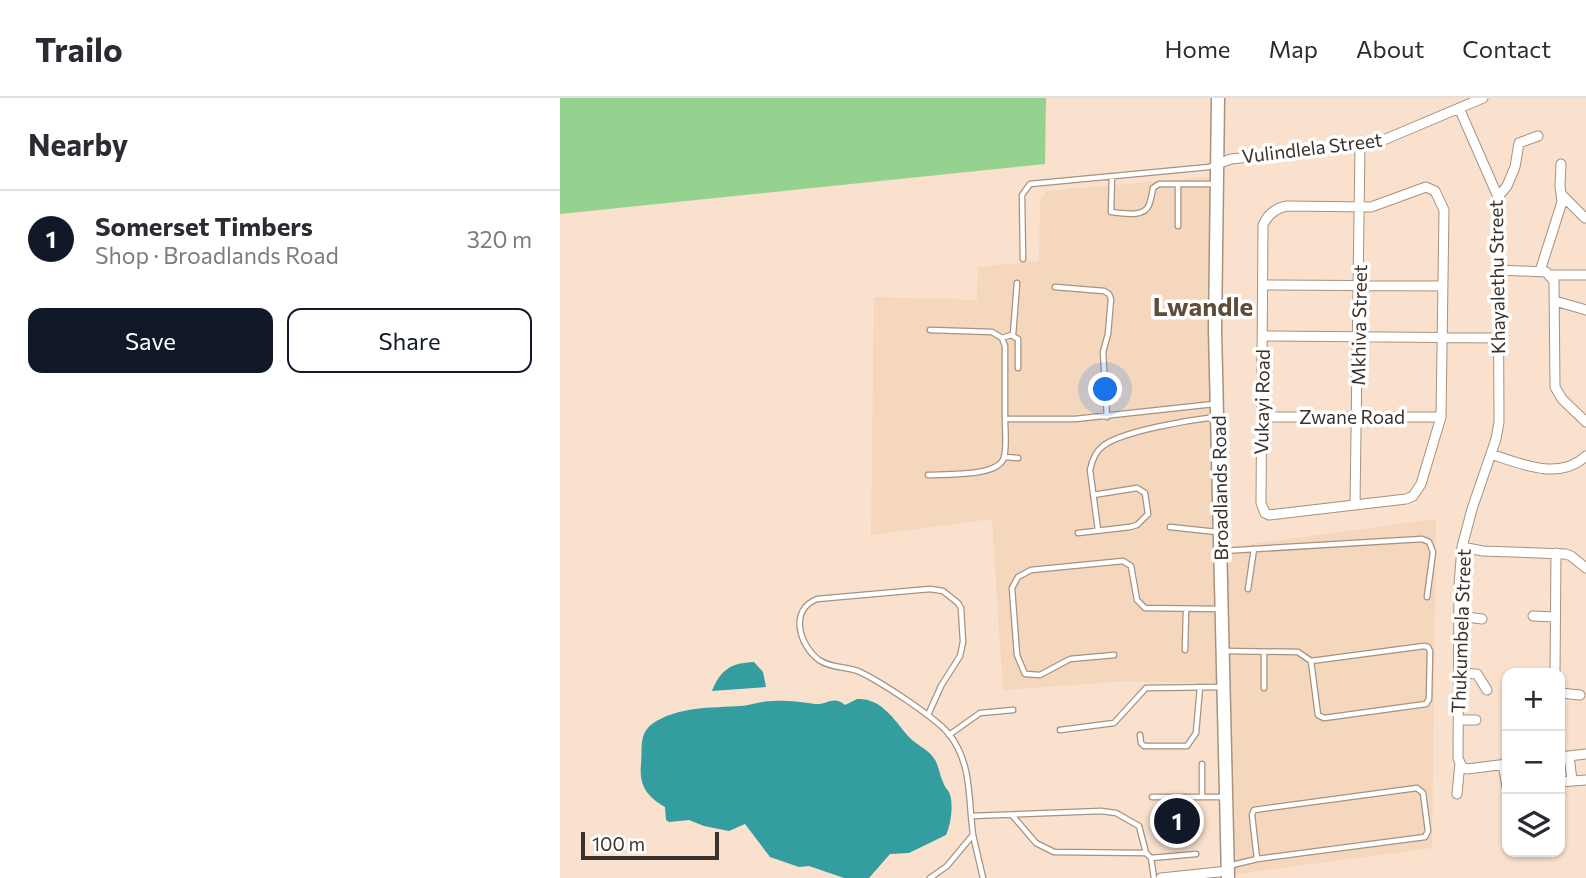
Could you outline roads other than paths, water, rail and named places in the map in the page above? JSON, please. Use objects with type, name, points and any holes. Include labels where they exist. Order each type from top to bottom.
[{"type":"main road","name":"Broadlands Road","points":[[1218,98],[1218,411],[1228,872]]},
{"type":"street","name":"Vulindlela Street","points":[[1217,164],[1231,159],[1383,141],[1463,103],[1483,98]]},
{"type":"street","name":"Khayalethu Street","points":[[1463,103],[1498,197],[1499,422],[1491,454]]},
{"type":"street","points":[[1498,197],[1507,186],[1515,167],[1519,143],[1538,135]]},
{"type":"street","name":"Mkhiva Street","points":[[1355,505],[1360,145]]},
{"type":"street","points":[[1540,271],[1559,211],[1562,195],[1561,164]]},
{"type":"street","name":"Vukayi Road","points":[[1426,187],[1435,191],[1444,210],[1441,417],[1421,484],[1413,496],[1275,516],[1265,513],[1261,503],[1263,225],[1266,217],[1273,211],[1287,206],[1360,206],[1379,205],[1426,187]]},
{"type":"street","points":[[1562,195],[1585,218]]},
{"type":"street","points":[[1499,270],[1586,275]]},
{"type":"street","points":[[1550,275],[1554,281],[1555,301],[1555,387],[1562,399],[1586,422]]},
{"type":"street","points":[[1263,285],[1443,286]]},
{"type":"street","points":[[1555,301],[1586,310]]},
{"type":"street","points":[[1263,336],[1499,338]]},
{"type":"street","name":"Zwane Road","points":[[1262,416],[1441,417]]},
{"type":"street","points":[[1491,454],[1540,469],[1571,466],[1586,456]]},
{"type":"street","name":"Thukumbela Street","points":[[1457,794],[1460,763],[1459,616],[1462,547],[1491,454]]},
{"type":"street","points":[[1462,547],[1483,551],[1556,553],[1572,556],[1586,568]]},
{"type":"street","points":[[1555,668],[1556,553]]},
{"type":"street","points":[[1459,616],[1482,619]]},
{"type":"street","points":[[1533,616],[1555,617]]},
{"type":"street","points":[[1459,673],[1477,674],[1487,691]]},
{"type":"street","points":[[1565,694],[1580,695]]},
{"type":"street","points":[[1459,720],[1476,720]]},
{"type":"street","points":[[1565,757],[1586,754]]},
{"type":"street","points":[[1565,760],[1572,780]]},
{"type":"street","points":[[1460,763],[1467,769],[1502,764]]},
{"type":"street","points":[[1565,781],[1586,780]]},
{"type":"street","points":[[1161,878],[1228,872]]},
{"type":"lane","points":[[1023,259],[1022,195],[1027,186],[1035,182],[1209,167],[1217,164]]},
{"type":"lane","points":[[1112,176],[1111,212],[1139,214],[1145,211],[1156,186],[1216,184]]},
{"type":"lane","points":[[1178,184],[1178,226]]},
{"type":"lane","points":[[1013,335],[1017,284]]},
{"type":"lane","points":[[1055,287],[1104,291],[1109,294],[1108,334],[1103,352],[1107,417]]},
{"type":"lane","points":[[928,475],[989,471],[999,466],[1004,457],[1005,419],[1006,346],[1002,338],[992,332],[930,330]]},
{"type":"lane","points":[[1002,338],[1013,335]]},
{"type":"lane","points":[[1013,335],[1019,340],[1018,368]]},
{"type":"lane","points":[[1005,419],[1107,417],[1191,405],[1218,411]]},
{"type":"lane","points":[[1098,530],[1090,470],[1091,462],[1100,449],[1117,439],[1218,411]]},
{"type":"lane","points":[[1004,457],[1018,458]]},
{"type":"lane","points":[[1078,533],[1137,525],[1148,514],[1142,489],[1133,487],[1093,495]]},
{"type":"lane","points":[[1170,527],[1221,532]]},
{"type":"lane","points":[[1221,551],[1422,539],[1429,542],[1433,552],[1427,597]]},
{"type":"lane","points":[[1248,589],[1254,549]]},
{"type":"lane","points":[[1114,655],[1070,659],[1040,675],[1025,674],[1017,655],[1013,582],[1025,573],[1040,568],[1122,561],[1131,566],[1137,600],[1142,606],[1151,609],[1186,610],[1222,608]]},
{"type":"lane","points":[[928,715],[962,649],[961,608],[954,599],[943,592],[930,589],[817,599],[806,605],[800,617],[801,634],[813,654],[831,666],[863,674],[928,715],[949,735],[960,751],[966,769],[973,835],[984,878]]},
{"type":"lane","points":[[1185,650],[1186,610]]},
{"type":"lane","points":[[1223,651],[1298,652],[1311,661],[1426,646],[1430,651],[1429,699],[1423,705],[1322,718],[1317,713],[1311,661]]},
{"type":"lane","points":[[1264,652],[1264,688]]},
{"type":"lane","points":[[1140,735],[1144,746],[1187,746],[1196,733],[1200,687]]},
{"type":"lane","points":[[1060,730],[1114,723],[1146,688],[1224,687]]},
{"type":"lane","points":[[949,735],[980,713],[1013,710]]},
{"type":"lane","points":[[1202,764],[1202,797]]},
{"type":"lane","points":[[1228,872],[1257,859],[1425,837],[1428,831],[1423,793],[1417,788],[1256,809],[1252,815],[1257,859]]},
{"type":"lane","points":[[1152,797],[1226,797]]},
{"type":"lane","points":[[971,816],[1111,812],[1134,821],[1139,826],[1146,853],[1151,858],[1154,878]]},
{"type":"lane","points":[[1012,814],[1036,843],[1054,852],[1146,853]]},
{"type":"lane","points":[[930,878],[947,866],[973,835]]},
{"type":"lane","points":[[1151,858],[1196,854]]},
{"type":"water","points":[[754,662],[763,672],[766,687],[712,691],[723,672],[739,664]]},
{"type":"water","points":[[857,699],[880,706],[911,739],[930,754],[937,763],[951,802],[946,835],[909,853],[890,854],[869,878],[844,878],[770,857],[745,824],[729,831],[689,820],[669,822],[666,820],[665,807],[645,789],[641,771],[642,742],[648,728],[662,718],[695,709],[769,701],[820,704],[837,701],[845,705]]},
{"type":"place","name":"Somerset Timbers","points":[[1177,821]]},
{"type":"district","name":"Lwandle","points":[[1203,307]]}]
